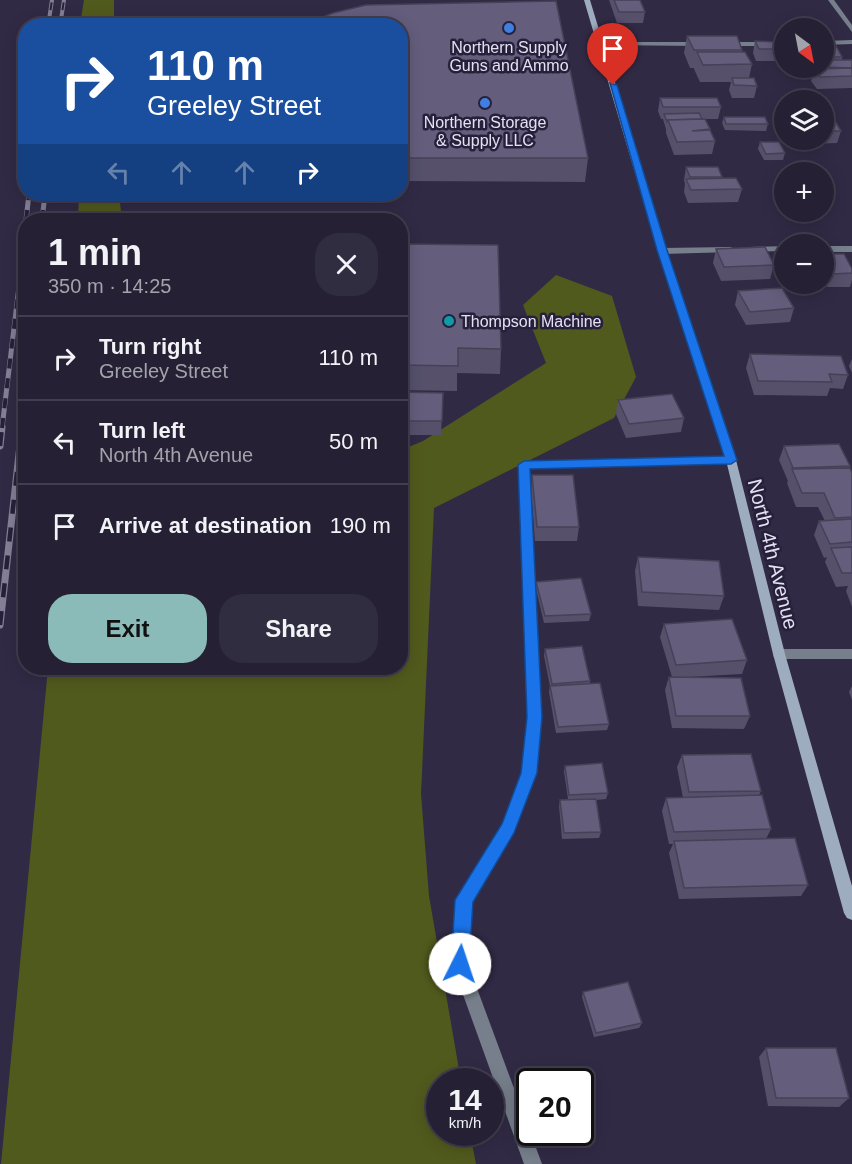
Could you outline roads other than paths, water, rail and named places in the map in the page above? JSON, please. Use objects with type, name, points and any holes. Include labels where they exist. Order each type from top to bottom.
[{"type":"main road","name":"North 4th Avenue","points":[[587,0],[662,250],[731,460],[779,654],[852,914]]},
{"type":"street","points":[[831,0],[852,30]]},
{"type":"street","points":[[834,43],[852,42]]},
{"type":"street","points":[[600,43],[774,44]]},
{"type":"street","points":[[662,250],[774,249]]},
{"type":"street","points":[[834,249],[852,249]]},
{"type":"street","points":[[533,1164],[460,964],[464,900],[509,828],[529,773],[534,717],[524,465],[731,460]]},
{"type":"street","points":[[779,654],[852,654]]},
{"type":"railway","points":[[49,18],[52,0]]},
{"type":"railway","points":[[61,18],[64,0]]},
{"type":"railway","points":[[27,213],[28,201]]},
{"type":"railway","points":[[43,213],[44,201]]},
{"type":"railway","points":[[2,428],[18,295]]},
{"type":"railway","points":[[0,446],[2,427]]},
{"type":"railway","points":[[0,625],[18,463]]},
{"type":"place","name":"Northern Supply Guns and Ammo","points":[[509,28]]},
{"type":"place","name":"Northern Storage & Supply LLC","points":[[485,103]]},
{"type":"place","name":"Thompson Machine","points":[[449,321]]}]
